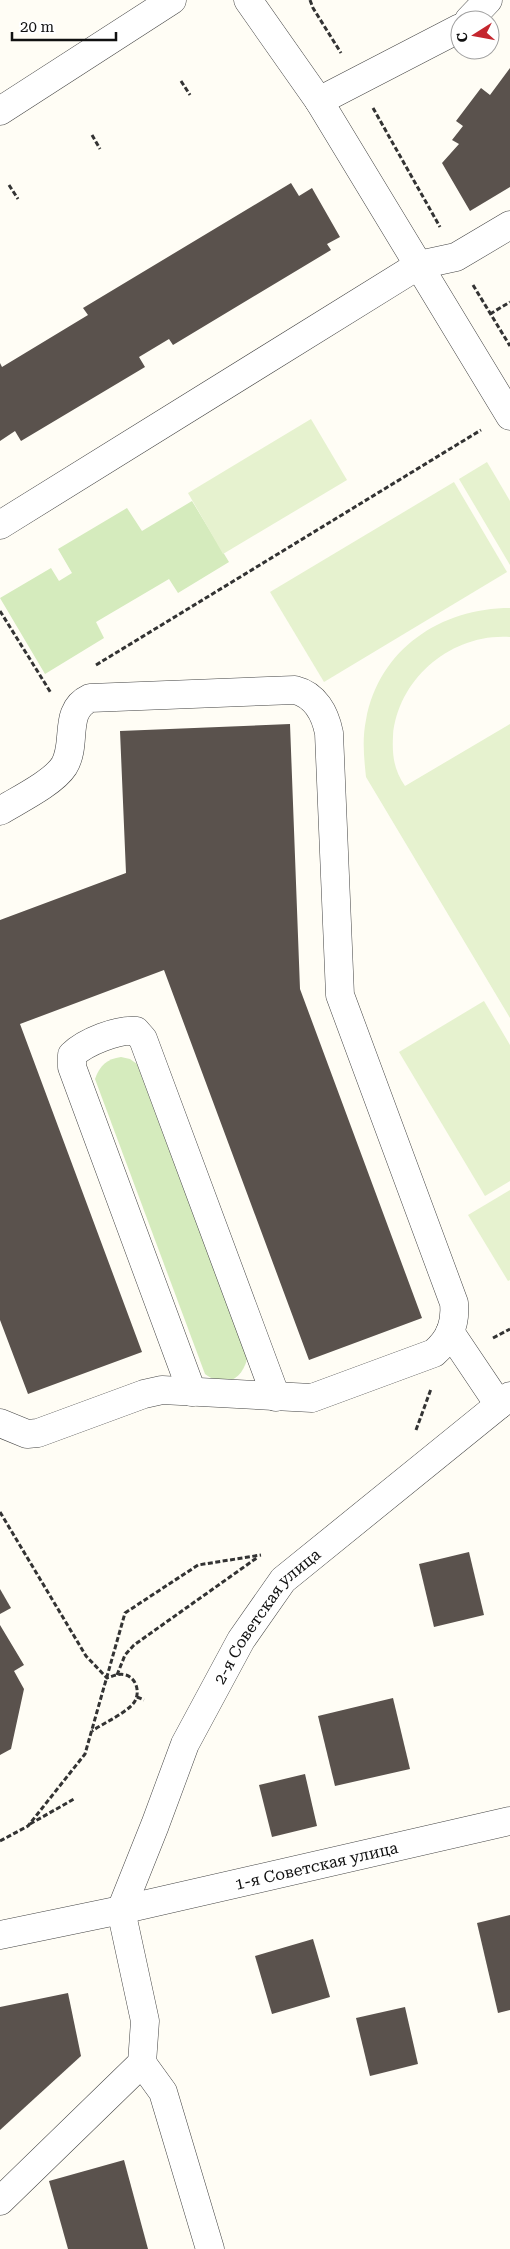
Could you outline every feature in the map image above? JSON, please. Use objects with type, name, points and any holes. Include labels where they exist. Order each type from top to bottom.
[{"type":"street","points":[[0,111],[172,0]]},
{"type":"street","points":[[248,0],[319,101],[510,416]]},
{"type":"street","points":[[478,10],[488,0]]},
{"type":"street","points":[[319,101],[450,33]]},
{"type":"street","points":[[0,526],[419,265],[456,257],[510,225]]},
{"type":"street","points":[[0,810],[54,777],[63,768],[69,756],[74,711],[81,702],[90,698],[295,690],[305,692],[314,700],[327,723],[329,733],[340,995],[454,1303],[454,1326],[441,1347],[427,1356],[312,1398],[162,1390],[144,1394],[38,1433],[26,1434],[0,1423]]},
{"type":"street","points":[[192,1392],[72,1067],[72,1055],[80,1046],[126,1030],[136,1031],[143,1039],[276,1397]]},
{"type":"street","points":[[450,1332],[504,1400]]},
{"type":"street","name":"2-я Советская улица","points":[[122,1910],[155,1826],[184,1744],[241,1640],[283,1580],[504,1400]]},
{"type":"street","name":"1-я Советская улица","points":[[0,1935],[122,1910],[510,1821]]},
{"type":"street","points":[[0,2201],[142,2063],[146,2021],[122,1910]]},
{"type":"street","points":[[142,2063],[163,2092],[210,2249]]},
{"type":"path","points":[[310,0],[358,81],[456,257],[510,346]]},
{"type":"path","points":[[181,81],[190,95]]},
{"type":"path","points":[[92,135],[100,149]]},
{"type":"path","points":[[9,185],[18,199]]},
{"type":"path","points":[[490,314],[510,302]]},
{"type":"path","points":[[93,667],[449,449]]},
{"type":"path","points":[[0,611],[51,693],[59,688]]},
{"type":"path","points":[[0,1512],[86,1656],[106,1678]]},
{"type":"path","points":[[28,1826],[85,1754],[125,1613],[198,1565],[262,1554],[134,1645],[125,1655],[116,1675]]},
{"type":"path","points":[[92,1731],[132,1705],[137,1697],[137,1687],[133,1679],[126,1675],[106,1678]]},
{"type":"path","points":[[137,1697],[144,1700]]},
{"type":"path","points":[[0,1841],[74,1799]]},
{"type":"green space","points":[[311,419],[347,480],[223,554],[188,493]]},
{"type":"green space","points":[[487,462],[510,501],[510,565],[459,479]]},
{"type":"green space","points":[[454,482],[507,572],[324,682],[270,592]]},
{"type":"green space","points":[[192,501],[229,562],[178,593],[169,579],[96,622],[104,638],[45,674],[0,598],[51,568],[59,581],[72,573],[58,549],[127,508],[142,531]]},
{"type":"green space","points":[[510,608],[510,637],[489,638],[468,643],[449,651],[432,663],[417,678],[405,696],[397,715],[393,736],[393,756],[396,768],[405,786],[510,724],[510,1018],[366,777],[364,741],[366,720],[373,695],[384,673],[399,653],[417,637],[438,625],[460,616],[485,610]]},
{"type":"green space","points":[[484,1001],[510,1045],[510,1181],[485,1196],[399,1052]]},
{"type":"green space","points":[[121,1057],[130,1059],[137,1064],[247,1359],[241,1372],[231,1380],[219,1381],[205,1374],[95,1079],[99,1070],[105,1064],[112,1059]]},
{"type":"green space","points":[[510,1190],[510,1280],[508,1281],[468,1215]]},
{"type":"building","points":[[510,68],[510,187],[470,211],[442,163],[459,144],[452,140],[463,126],[456,121],[481,88],[490,95]]},
{"type":"building","points":[[291,183],[299,196],[312,188],[340,237],[327,244],[331,250],[173,345],[169,339],[139,357],[145,367],[21,441],[15,431],[0,441],[0,363],[2,367],[88,315],[83,308]]},
{"type":"building","points":[[290,724],[300,989],[422,1318],[309,1360],[164,970],[20,1024],[142,1352],[28,1394],[0,1320],[0,920],[126,873],[120,731]]},
{"type":"building","points":[[469,1552],[484,1615],[434,1627],[419,1564]]},
{"type":"building","points":[[0,1589],[11,1608],[0,1614]]},
{"type":"building","points":[[0,1625],[24,1665],[14,1671],[24,1689],[11,1749],[0,1755]]},
{"type":"building","points":[[393,1698],[410,1769],[335,1786],[318,1716]]},
{"type":"building","points":[[305,1774],[317,1826],[272,1837],[259,1785]]},
{"type":"building","points":[[510,1915],[510,2010],[498,2013],[477,1923]]},
{"type":"building","points":[[313,1939],[330,1997],[272,2014],[255,1956]]},
{"type":"building","points":[[68,1993],[81,2056],[0,2130],[0,2007]]},
{"type":"building","points":[[405,2007],[418,2064],[370,2076],[356,2018]]},
{"type":"building","points":[[124,2160],[148,2249],[68,2249],[49,2181]]}]
